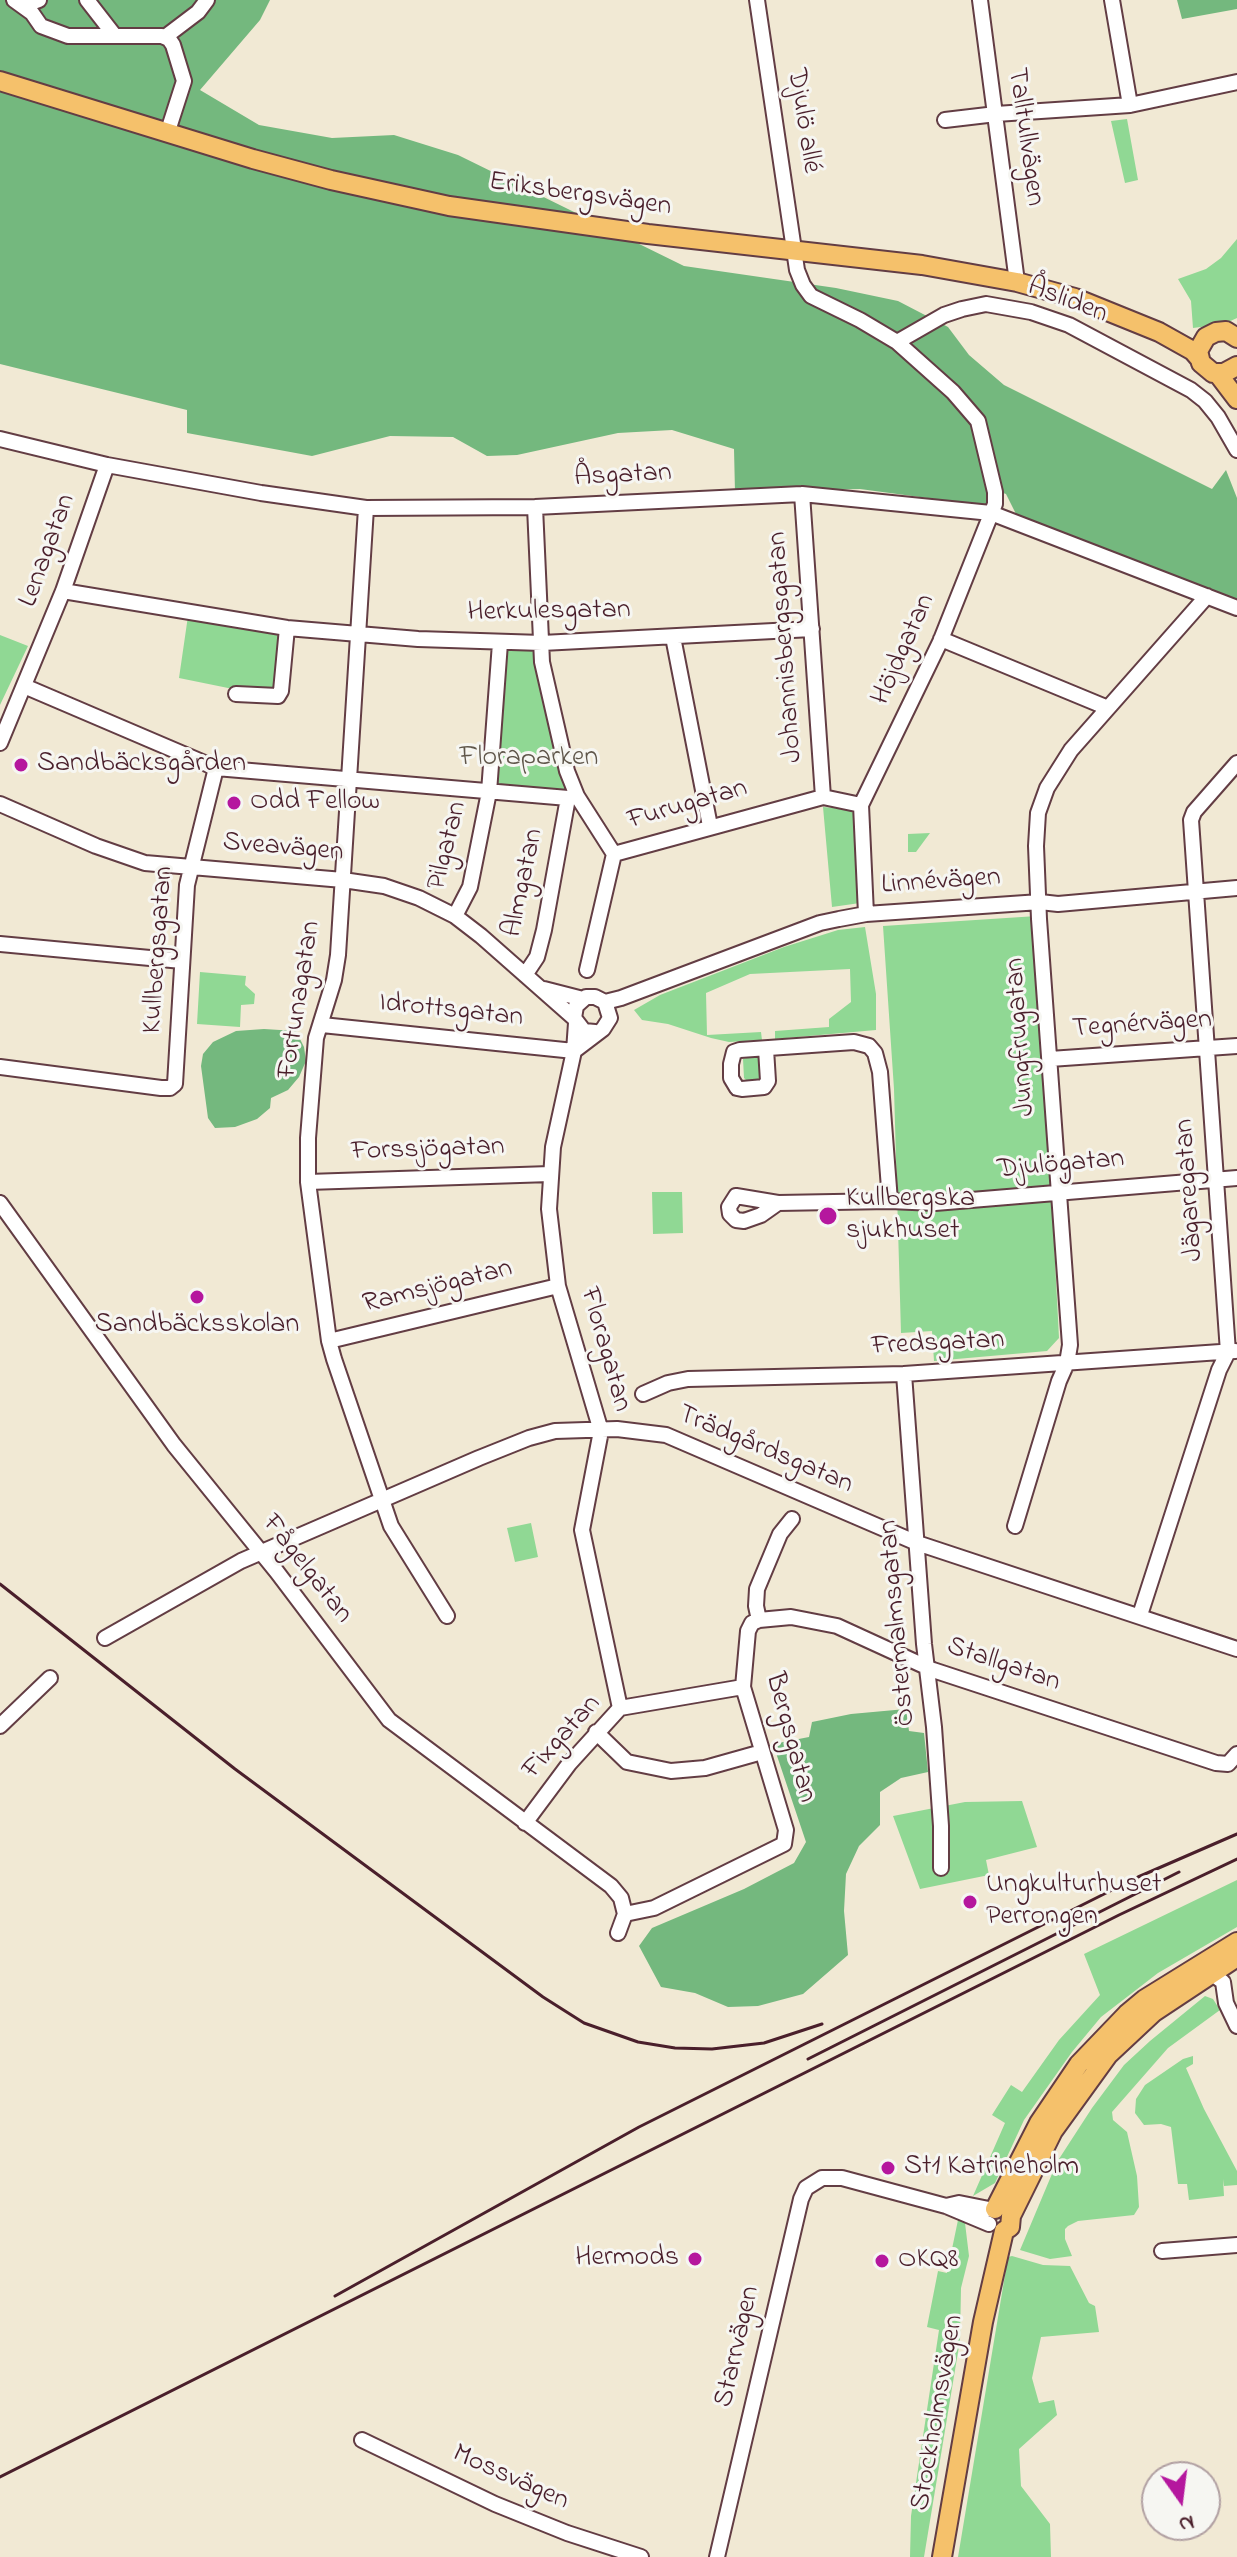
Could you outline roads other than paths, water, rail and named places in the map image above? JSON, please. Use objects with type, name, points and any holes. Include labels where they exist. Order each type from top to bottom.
[{"type":"main road","name":"Eriksbergsvägen","points":[[0,81],[167,134],[331,180],[449,206],[635,232],[931,266],[1017,282],[1075,298],[1159,332],[1193,351],[1204,367],[1218,374]]},
{"type":"main road","points":[[1199,358],[1199,347],[1206,337],[1216,332],[1233,331]]},
{"type":"main road","name":"Eriksbergsvägen","points":[[1159,332],[1206,337]]},
{"type":"main road","points":[[1237,366],[1229,372],[1218,374],[1237,399]]},
{"type":"main road","name":"Stockholmsvägen","points":[[942,2557],[991,2279],[988,2262],[997,2220],[1053,2131],[1108,2055],[1237,1942]]},
{"type":"main road","name":"Stockholmsvägen","points":[[1208,1967],[1237,1957]]},
{"type":"street","points":[[18,3],[39,0]]},
{"type":"street","points":[[87,0],[115,36]]},
{"type":"street","points":[[18,3],[32,13],[41,26],[72,36],[165,37],[198,12],[207,0]]},
{"type":"street","name":"Djulö allé","points":[[757,0],[796,250]]},
{"type":"street","name":"Talltullvägen","points":[[980,0],[1017,282]]},
{"type":"street","points":[[1112,0],[1130,105]]},
{"type":"street","points":[[165,37],[173,45],[184,81],[167,134]]},
{"type":"street","points":[[945,120],[1130,105],[1231,82]]},
{"type":"street","points":[[796,250],[797,270],[811,296],[897,342],[953,392],[978,421],[995,492],[991,513]]},
{"type":"street","name":"Åsliden","points":[[897,342],[944,315],[962,309],[986,304],[1031,312],[1069,325],[1191,390],[1218,417],[1237,450]]},
{"type":"street","name":"Åsgatan","points":[[0,439],[107,465],[366,508],[535,507],[802,494],[991,513],[1237,608]]},
{"type":"street","name":"Lenagatan","points":[[0,743],[63,591],[107,465]]},
{"type":"street","name":"Johannisbergsgatan","points":[[802,494],[823,797]]},
{"type":"street","points":[[535,507],[542,662],[572,797],[614,854],[587,970]]},
{"type":"street","name":"Fortunagatan","points":[[366,508],[338,955],[322,1025],[316,1038],[308,1138],[308,1182],[329,1341],[391,1526],[447,1616]]},
{"type":"street","name":"Höjdgatan","points":[[866,914],[861,805],[941,639],[991,513]]},
{"type":"street","name":"Herkulesgatan","points":[[63,591],[287,628],[500,643],[812,629]]},
{"type":"street","name":"Jungfrugatan","points":[[1015,1526],[1070,1345],[1036,828],[1047,788],[1071,750],[1207,596]]},
{"type":"street","points":[[236,694],[278,696],[287,628]]},
{"type":"street","points":[[673,637],[710,826]]},
{"type":"street","points":[[941,639],[1108,708]]},
{"type":"street","name":"Pilgatan","points":[[455,916],[470,887],[489,792],[500,643]]},
{"type":"street","points":[[24,686],[216,768],[572,797]]},
{"type":"street","name":"Jägaregatan","points":[[1140,1615],[1219,1370],[1232,1352],[1216,1180],[1191,820],[1194,812],[1237,763]]},
{"type":"street","name":"Kullbergsgatan","points":[[0,1067],[170,1088],[175,1084],[189,867],[216,768]]},
{"type":"street","name":"Almgatan","points":[[525,975],[537,957],[572,797]]},
{"type":"street","points":[[823,797],[861,805]]},
{"type":"street","name":"Furugatan","points":[[614,854],[823,797]]},
{"type":"street","name":"Sveavägen","points":[[0,804],[127,858],[189,867],[343,880],[384,886],[419,898],[455,916],[575,1020]]},
{"type":"street","name":"Linnévägen","points":[[605,1002],[820,923],[866,914],[1040,902],[1058,904],[1237,888]]},
{"type":"street","points":[[0,944],[182,961]]},
{"type":"street","name":"Linnévägen","points":[[610,1018],[659,984]]},
{"type":"street","name":"Sveavägen","points":[[540,988],[583,999]]},
{"type":"street","points":[[574,1051],[607,1025],[610,1018],[605,1002],[595,997],[583,999],[576,1006],[575,1020],[584,1031],[595,1032]]},
{"type":"street","name":"Floragatan","points":[[575,1020],[574,1051],[556,1128],[550,1174],[550,1222],[558,1286],[601,1431],[582,1530],[620,1708]]},
{"type":"street","name":"Idrottsgatan","points":[[322,1025],[574,1051]]},
{"type":"street","points":[[766,1049],[854,1042],[869,1046],[875,1053],[880,1072],[890,1201]]},
{"type":"street","name":"Tegnérvägen","points":[[1050,1059],[1237,1046]]},
{"type":"street","name":"Forssjögatan","points":[[308,1182],[550,1174]]},
{"type":"street","name":"Djulögatan","points":[[778,1203],[935,1203],[1237,1178]]},
{"type":"street","name":"Fågelgatan","points":[[0,1203],[174,1445],[389,1720],[611,1886],[621,1898],[625,1914]]},
{"type":"street","name":"Ramsjögatan","points":[[329,1341],[558,1286]]},
{"type":"street","name":"Fredsgatan","points":[[643,1394],[668,1383],[688,1379],[904,1374],[1232,1352]]},
{"type":"street","name":"Östermalmsgatan","points":[[904,1374],[941,1826],[941,1868]]},
{"type":"street","name":"Trädgårdsgatan","points":[[105,1638],[241,1561],[529,1438],[555,1431],[636,1430],[666,1435],[917,1543],[1237,1649]]},
{"type":"street","name":"Bergsgatan","points":[[625,1914],[654,1908],[785,1842],[786,1830],[743,1687],[748,1631],[752,1623],[759,1620],[757,1589],[780,1534],[792,1519]]},
{"type":"street","name":"Stallgatan","points":[[759,1620],[791,1617],[837,1626],[927,1667],[1216,1763],[1225,1764],[1234,1758]]},
{"type":"street","points":[[0,1726],[50,1678]]},
{"type":"street","name":"Fixgatan","points":[[525,1823],[596,1732],[620,1708],[743,1687]]},
{"type":"street","points":[[596,1732],[621,1759],[671,1771],[705,1768],[762,1752]]},
{"type":"street","points":[[618,1933],[625,1914]]},
{"type":"street","points":[[1208,1967],[1223,1982],[1226,2003],[1237,2026]]},
{"type":"street","name":"Starrvägen","points":[[717,2557],[806,2188],[822,2178],[842,2178],[946,2206],[959,2203],[997,2220]]},
{"type":"street","points":[[1162,2251],[1237,2245]]},
{"type":"street","name":"Mossvägen","points":[[362,2440],[495,2504],[567,2533],[641,2557]]},
{"type":"railway","points":[[0,1584],[235,1769],[543,1997],[584,2023],[638,2042],[675,2048],[712,2049],[764,2043],[822,2024]]},
{"type":"railway","points":[[335,2296],[639,2127],[1138,1877],[1237,1834]]},
{"type":"railway","points":[[0,2477],[1119,1915],[1237,1859]]},
{"type":"railway","points":[[808,2059],[1179,1872]]},
{"type":"place","name":"Sandbäcksgården","points":[[21,765]]},
{"type":"place","name":"Odd Fellow","points":[[234,803]]},
{"type":"place","name":"Kullbergska sjukhuset","points":[[828,1216]]},
{"type":"place","name":"Sandbäcksskolan","points":[[197,1297]]},
{"type":"place","name":"Ungkulturhuset Perrongen","points":[[970,1902]]},
{"type":"place","name":"St1 Katrineholm","points":[[888,2168]]},
{"type":"place","name":"Hermods","points":[[695,2259]]},
{"type":"place","name":"OKQ8","points":[[882,2261]]},
{"type":"park label","name":"Floraparken","points":[[529,759]]}]
